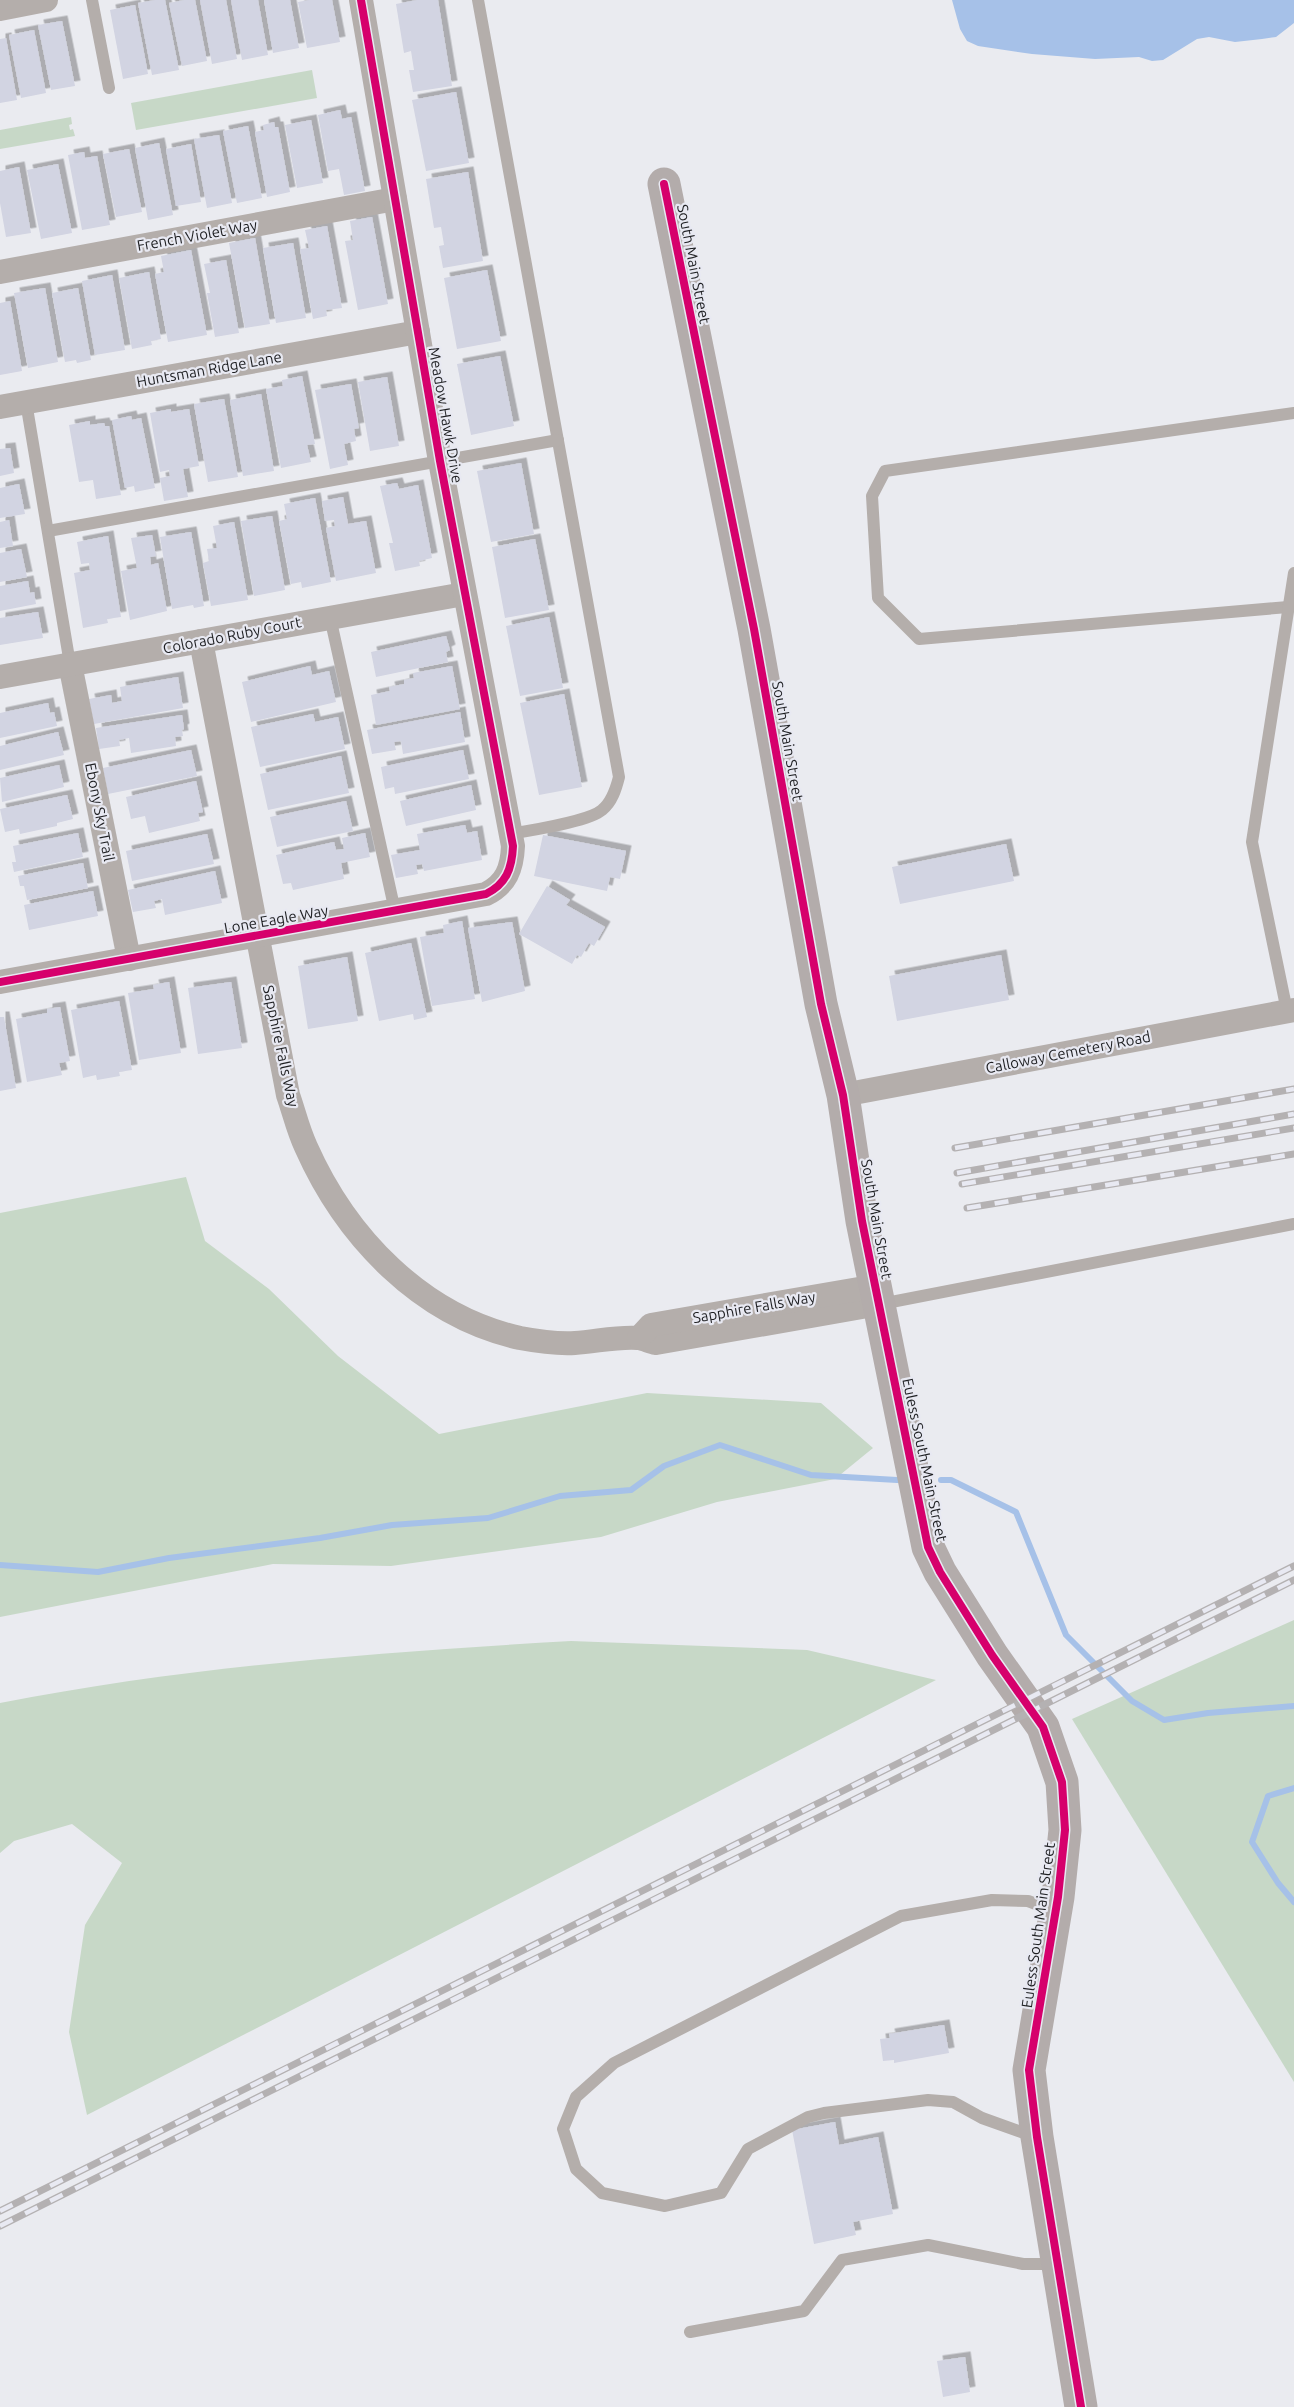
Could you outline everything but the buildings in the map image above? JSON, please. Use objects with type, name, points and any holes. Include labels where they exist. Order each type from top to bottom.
[{"type":"street","points":[[0,9],[46,0]]},
{"type":"street","name":"Meadow Hawk Drive","points":[[362,0],[464,594],[511,834]]},
{"type":"street","name":"South Main Street","points":[[664,184],[754,629],[820,1004],[843,1095],[862,1221],[878,1295]]},
{"type":"street","name":"French Violet Way","points":[[0,272],[395,199]]},
{"type":"street","name":"Huntsman Ridge Lane","points":[[0,407],[418,332]]},
{"type":"street","name":"Colorado Ruby Court","points":[[0,677],[464,594]]},
{"type":"street","name":"Sapphire Falls Way","points":[[201,641],[288,1095],[305,1146],[329,1193],[359,1235],[394,1272],[433,1302],[476,1324],[521,1338],[572,1343],[639,1338],[651,1325],[878,1295]]},
{"type":"street","name":"Ebony Sky Trail","points":[[70,664],[129,959]]},
{"type":"street","name":"Lone Eagle Way","points":[[0,982],[486,894],[498,888],[507,877],[513,862],[511,834]]},
{"type":"street","name":"Calloway Cemetery Road","points":[[843,1095],[1291,1011]]},
{"type":"street","name":"Euless South Main Street","points":[[878,1295],[928,1547],[939,1572],[992,1655],[1043,1727],[1062,1782],[1065,1830],[1056,1911],[1029,2070],[1036,2137],[1081,2407]]},
{"type":"lane","points":[[92,0],[109,88]]},
{"type":"lane","points":[[478,0],[619,777],[614,795],[602,811],[570,822],[511,834]]},
{"type":"lane","points":[[26,402],[70,664]]},
{"type":"lane","points":[[1288,607],[919,639],[878,598],[872,496],[885,471],[1294,413]]},
{"type":"lane","points":[[48,531],[441,463],[558,440]]},
{"type":"lane","points":[[1291,1011],[1252,842],[1294,573]]},
{"type":"lane","points":[[330,617],[395,911]]},
{"type":"lane","points":[[878,1295],[1294,1224]]},
{"type":"lane","points":[[1036,2137],[982,2118],[952,2102],[928,2100],[906,2102],[808,2117],[748,2149],[721,2193],[665,2206],[602,2193],[576,2169],[563,2129],[576,2097],[614,2063],[901,1916],[992,1900],[1028,1901],[1056,1911]]},
{"type":"lane","points":[[690,2332],[804,2311],[842,2260],[928,2245],[1023,2264],[1056,2264]]},
{"type":"green space","points":[[312,70],[317,98],[136,130],[131,103]]},
{"type":"green space","points":[[71,117],[70,130],[73,129],[75,136],[0,149],[0,130]]},
{"type":"green space","points":[[186,1177],[205,1241],[269,1289],[338,1356],[439,1434],[647,1393],[821,1403],[873,1448],[835,1479],[717,1502],[601,1537],[391,1566],[273,1564],[0,1617],[0,1213]]},
{"type":"green space","points":[[1294,1620],[1294,2082],[1072,1719]]},
{"type":"green space","points":[[571,1641],[807,1650],[936,1680],[87,2115],[69,2032],[85,1925],[122,1863],[72,1824],[14,1841],[0,1853],[0,1703],[142,1679],[285,1662]]},
{"type":"water","points":[[952,0],[1294,0],[1294,23],[1276,37],[1235,42],[1209,37],[1197,39],[1163,60],[1152,61],[1139,57],[1095,59],[1032,54],[978,46],[967,41],[960,29]]},
{"type":"waterway","points":[[0,1565],[98,1572],[169,1558],[320,1538],[392,1525],[488,1518],[560,1496],[631,1490],[664,1466],[720,1445],[811,1475],[897,1480]]},
{"type":"waterway","points":[[941,1480],[951,1480],[1016,1512],[1066,1635],[1132,1701],[1164,1720],[1208,1713],[1294,1706]]},
{"type":"waterway","points":[[1294,1788],[1268,1796],[1252,1842],[1278,1883],[1294,1902]]},
{"type":"railway","points":[[955,1148],[1294,1089]]},
{"type":"railway","points":[[957,1173],[1294,1114]]},
{"type":"railway","points":[[962,1184],[1294,1128]]},
{"type":"railway","points":[[967,1208],[1294,1154]]},
{"type":"railway","points":[[0,2211],[1294,1566]]},
{"type":"railway","points":[[0,2226],[1294,1580]]},
{"type":"cycle path","points":[[0,982],[486,894],[499,886],[507,875],[513,846],[440,461],[361,0]]},
{"type":"cycle path","points":[[664,184],[754,629],[821,1004],[843,1095],[862,1221],[928,1547],[940,1572],[992,1655],[1043,1727],[1062,1782],[1065,1830],[1058,1897],[1029,2070],[1037,2137],[1081,2407]]}]
